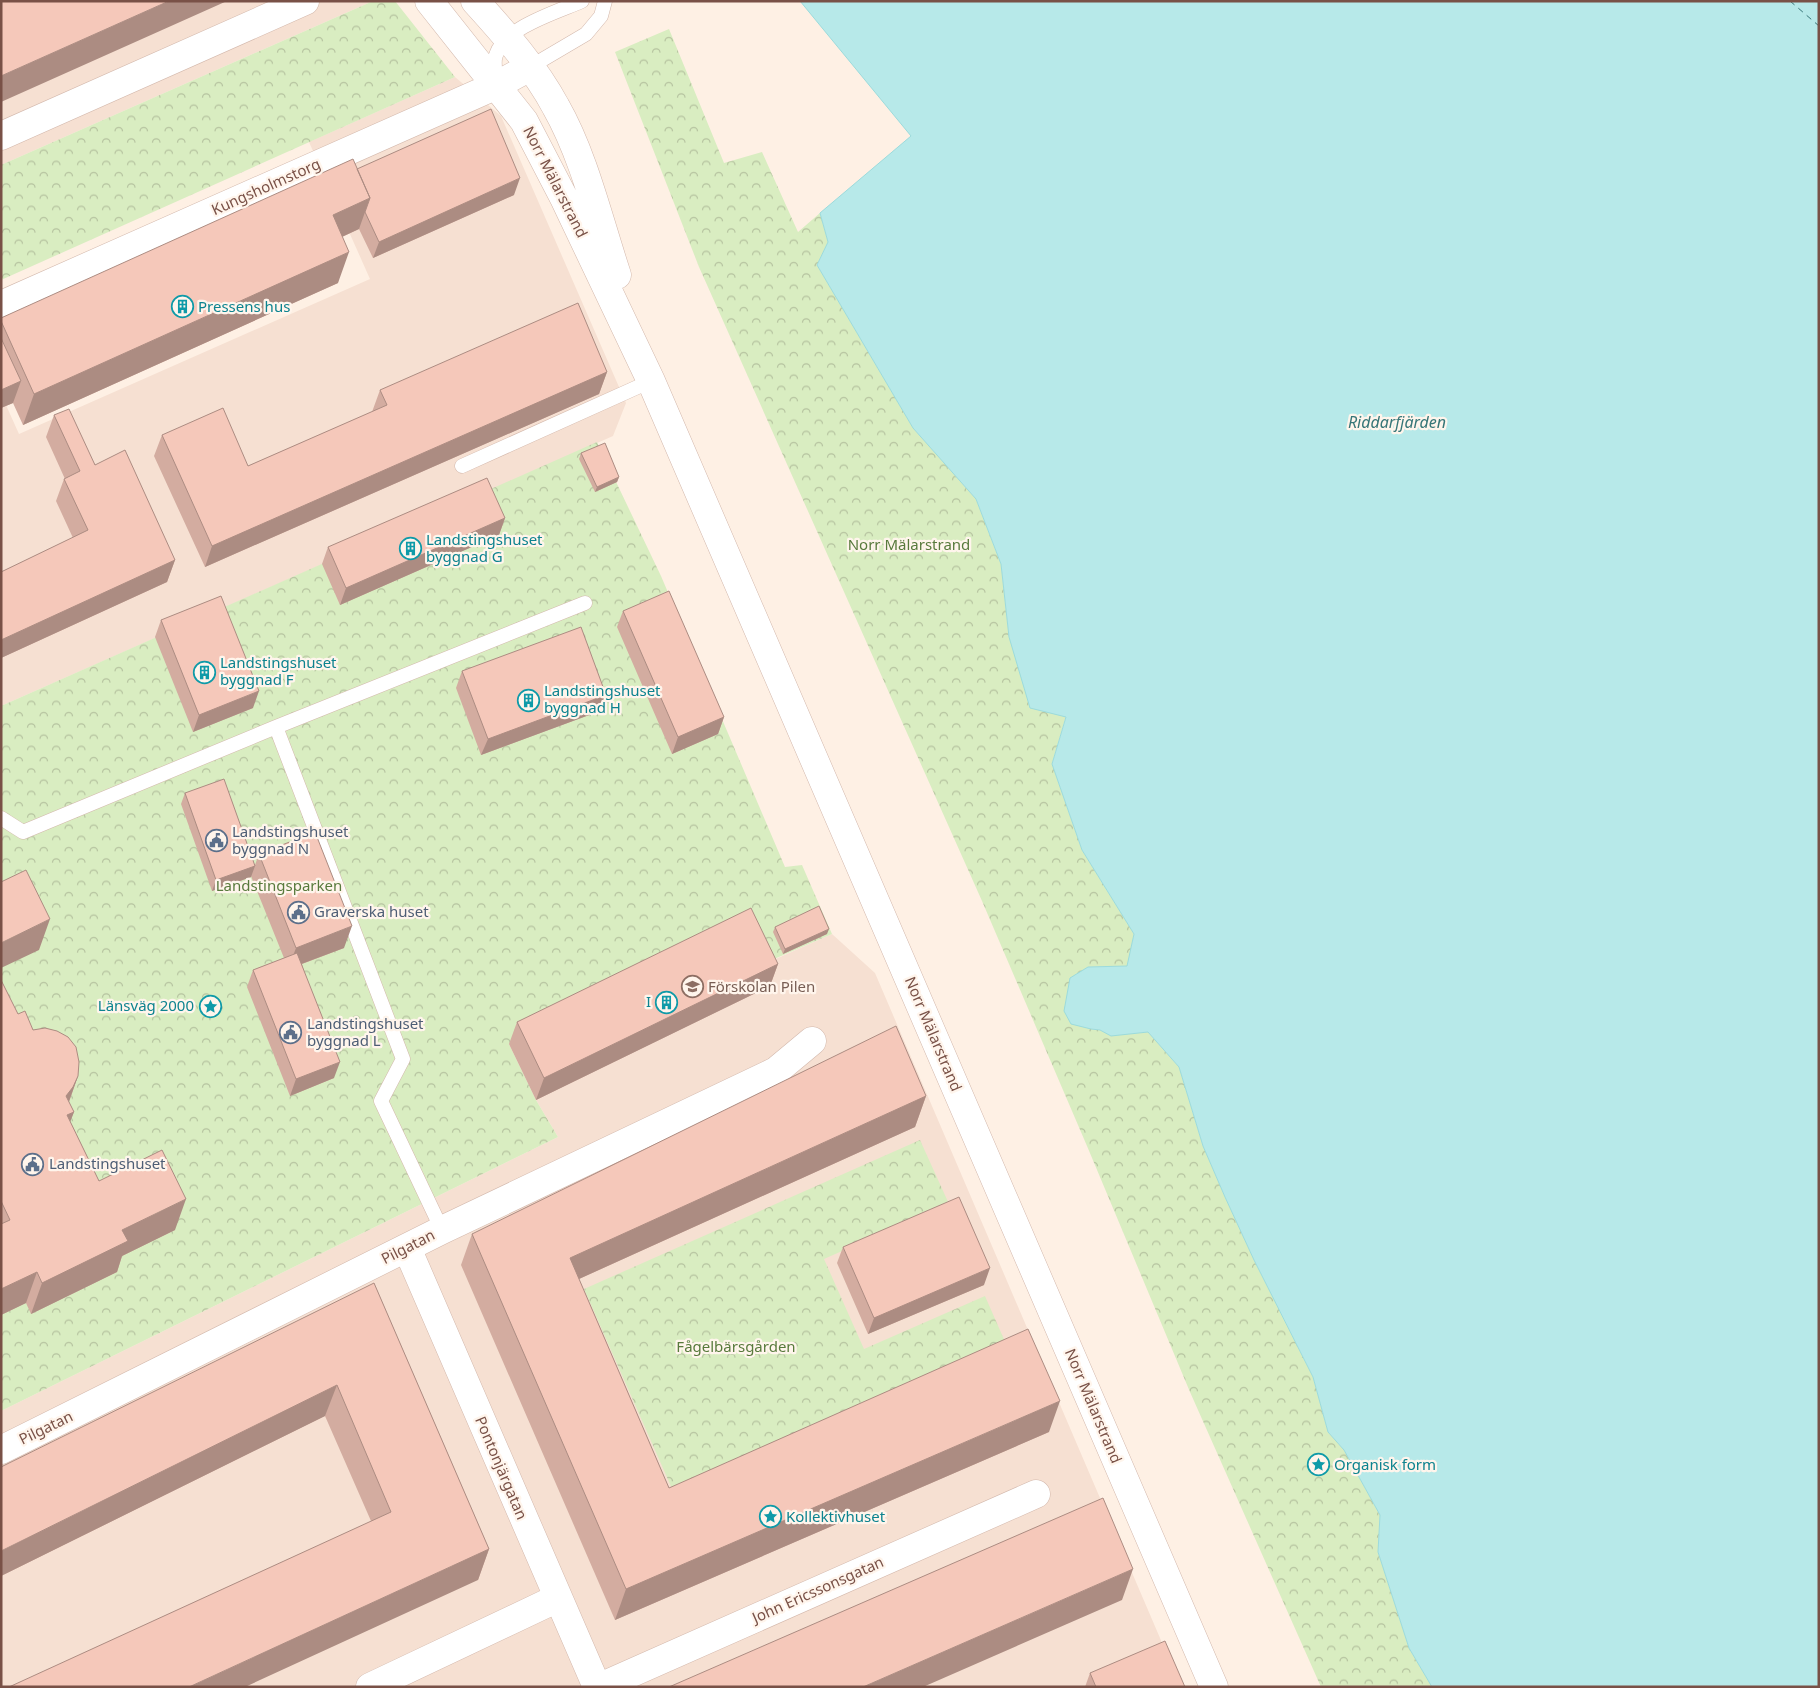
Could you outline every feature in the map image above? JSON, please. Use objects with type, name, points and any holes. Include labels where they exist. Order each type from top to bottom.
[{"type":"street","points":[[1,136],[305,1]]},
{"type":"street","name":"Norr Mälarstrand","points":[[429,1],[524,121],[564,198],[651,381],[1214,1687]]},
{"type":"street","name":"Norr Mälarstrand","points":[[475,1],[508,37],[557,107],[575,149],[651,381]]},
{"type":"street","name":"Kungsholmstorg","points":[[1,305],[454,102],[497,85],[530,67]]},
{"type":"street","name":"Pilgatan","points":[[1,1450],[442,1230],[776,1071],[812,1041]]},
{"type":"street","name":"Pontonjärgatan","points":[[407,1248],[598,1687]]},
{"type":"street","name":"John Ericssonsgatan","points":[[598,1687],[1036,1494]]},
{"type":"street","points":[[370,1687],[558,1598]]},
{"type":"lane","points":[[497,85],[495,56],[508,37],[537,20],[582,1]]},
{"type":"lane","points":[[530,67],[586,34],[601,16],[605,1]]},
{"type":"lane","points":[[462,466],[651,381]]},
{"type":"lane","points":[[1,818],[23,832],[276,727],[584,603]]},
{"type":"lane","points":[[276,727],[403,1059],[381,1101],[442,1230]]},
{"type":"shaded area","points":[[1,1],[373,1],[1,165]]},
{"type":"shaded area","points":[[455,77],[501,116],[626,403],[613,436],[1,706],[1,394],[19,434],[370,279],[309,142]]},
{"type":"shaded area","points":[[832,934],[875,973],[1181,1687],[1,1687],[1,1411],[558,1137],[536,1100],[509,1044],[771,961]]},
{"type":"green space","points":[[373,1],[395,1],[455,77],[1,280],[1,165]]},
{"type":"green space","name":"Norr Mälarstrand","points":[[669,29],[724,163],[762,152],[798,232],[820,213],[828,242],[817,265],[913,428],[976,499],[1001,564],[1009,637],[1066,716],[1052,764],[1082,850],[1134,934],[1128,966],[1088,967],[1091,1029],[1100,1030],[1111,1035],[1148,1032],[1179,1067],[1203,1146],[1254,1260],[1313,1377],[1328,1432],[1344,1450],[1380,1515],[1378,1552],[1409,1648],[1432,1687],[1321,1687],[1190,1392],[982,901],[699,267],[615,52]]},
{"type":"green space","name":"Landstingsparken","points":[[597,442],[661,576],[785,867],[802,865],[832,934],[760,965],[509,1044],[536,1100],[558,1137],[1,1411],[1,706]]},
{"type":"green space","name":"Fågelbärsgården","points":[[920,1140],[949,1204],[824,1259],[864,1349],[985,1296],[1010,1353],[677,1500],[584,1289]]},
{"type":"water","name":"Riddarfjärden","points":[[800,1],[1819,1],[1819,1687],[1432,1687],[1409,1648],[1378,1552],[1380,1515],[1344,1450],[1328,1432],[1313,1377],[1254,1260],[1203,1146],[1179,1067],[1148,1032],[1111,1036],[1100,1030],[1071,1024],[1064,1011],[1070,978],[1088,967],[1127,966],[1134,934],[1082,850],[1052,764],[1066,717],[1030,708],[1009,637],[1001,564],[976,499],[913,428],[817,265],[828,242],[820,213],[911,136]]},
{"type":"building","points":[[1,1],[169,1],[1,76]]},
{"type":"building","points":[[491,109],[520,178],[379,242],[365,212],[370,198],[357,169]]},
{"type":"building","name":"Pressens hus","points":[[353,159],[370,198],[333,215],[349,252],[34,394],[1,318]]},
{"type":"building","points":[[578,303],[607,372],[212,546],[162,435],[223,408],[248,466],[387,405],[380,390]]},
{"type":"building","points":[[1,338],[21,381],[1,390]]},
{"type":"building","points":[[69,409],[95,465],[125,450],[175,560],[1,640],[1,572],[88,530],[64,479],[80,471],[54,415]]},
{"type":"building","points":[[605,443],[619,477],[597,487],[581,453]]},
{"type":"building","name":"Landstingshuset byggnad G","points":[[487,478],[505,518],[346,588],[328,547]]},
{"type":"building","points":[[669,591],[724,717],[678,737],[623,611]]},
{"type":"building","name":"Landstingshuset byggnad F","points":[[221,596],[259,691],[199,715],[161,620]]},
{"type":"building","name":"Landstingshuset byggnad H","points":[[581,627],[606,695],[488,739],[462,671]]},
{"type":"building","name":"Landstingshuset byggnad N","points":[[224,779],[255,866],[216,880],[185,793]]},
{"type":"building","name":"Graverska huset","points":[[315,832],[352,926],[296,948],[259,854]]},
{"type":"building","points":[[26,870],[50,919],[1,943],[1,882]]},
{"type":"building","points":[[819,906],[829,929],[785,949],[775,927]]},
{"type":"building","name":"I","points":[[751,908],[778,964],[544,1078],[517,1022]]},
{"type":"building","name":"Landstingshuset byggnad L","points":[[297,953],[340,1062],[296,1079],[253,970]]},
{"type":"building","name":"Landstingshuset","points":[[1,980],[18,1014],[25,1011],[33,1030],[45,1028],[57,1031],[68,1037],[76,1047],[79,1062],[78,1076],[66,1096],[74,1112],[67,1115],[99,1181],[162,1150],[186,1199],[122,1230],[128,1241],[42,1283],[37,1272],[1,1289],[1,1224],[10,1220],[1,1201]]},
{"type":"building","points":[[896,1026],[926,1096],[570,1258],[669,1488],[1028,1329],[1060,1401],[626,1589],[472,1234]]},
{"type":"building","points":[[959,1197],[990,1268],[874,1318],[843,1247]]},
{"type":"building","points":[[374,1283],[489,1549],[189,1687],[9,1687],[391,1512],[337,1385],[1,1551],[1,1467]]},
{"type":"building","points":[[1103,1498],[1133,1569],[863,1687],[669,1687]]},
{"type":"building","points":[[1165,1641],[1185,1687],[1096,1687],[1090,1673]]},
{"type":"ferry route","points":[[1790,1],[1819,26]]},
{"type":"place","name":"Pressens hus","points":[[182,307]]},
{"type":"place","name":"Landstingshuset byggnad G","points":[[410,549]]},
{"type":"place","name":"Landstingshuset byggnad F","points":[[204,672]]},
{"type":"place","name":"Landstingshuset byggnad H","points":[[528,700]]},
{"type":"place","name":"Landstingshuset byggnad N","points":[[216,841]]},
{"type":"place","name":"Graverska huset","points":[[298,912]]},
{"type":"place","name":"Förskolan Pilen","points":[[692,987]]},
{"type":"place","name":"I","points":[[667,1002]]},
{"type":"place","name":"Länsväg 2000","points":[[210,1006]]},
{"type":"place","name":"Landstingshuset byggnad L","points":[[291,1033]]},
{"type":"place","name":"Landstingshuset","points":[[33,1164]]},
{"type":"place","name":"Organisk form","points":[[1318,1465]]},
{"type":"place","name":"Kollektivhuset","points":[[770,1517]]}]
